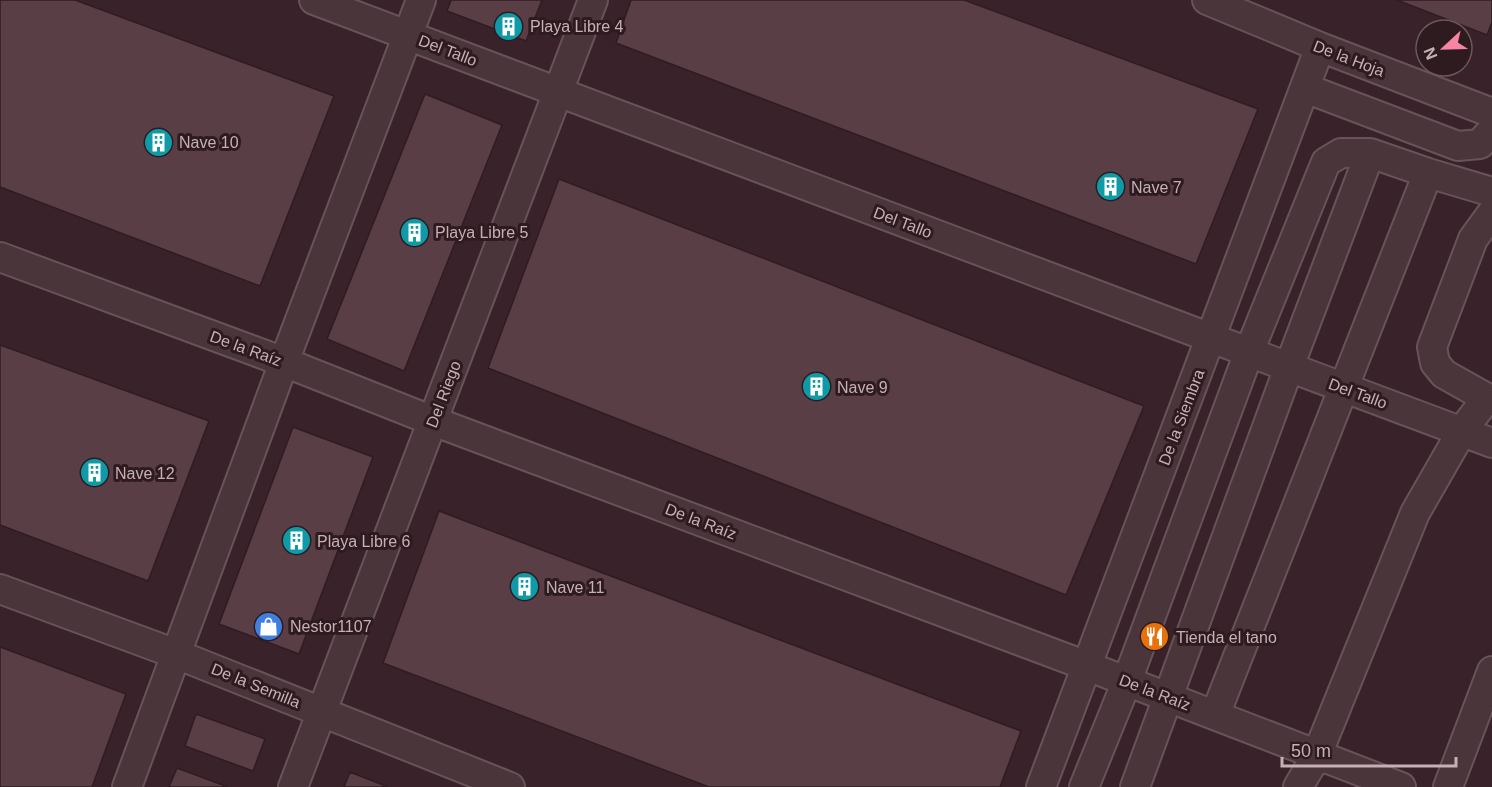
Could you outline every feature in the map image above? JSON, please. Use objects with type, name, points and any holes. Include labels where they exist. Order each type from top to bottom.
[{"type":"lane","name":"Del Tallo","points":[[314,0],[1492,443]]},
{"type":"lane","points":[[127,787],[421,0]]},
{"type":"lane","name":"Del Riego","points":[[293,787],[593,0]]},
{"type":"lane","name":"De la Hoja","points":[[1207,0],[1320,48],[1492,113]]},
{"type":"lane","name":"De la Siembra","points":[[1041,787],[1320,48]]},
{"type":"lane","points":[[1305,88],[1458,146],[1480,144],[1492,129]]},
{"type":"lane","points":[[1084,787],[1127,681],[1249,352],[1326,162],[1341,153],[1371,153],[1492,192]]},
{"type":"lane","points":[[1135,787],[1289,367],[1371,153]]},
{"type":"lane","points":[[1215,715],[1428,173]]},
{"type":"lane","points":[[1298,787],[1317,754],[1414,513],[1462,431],[1490,397],[1444,374],[1435,363],[1432,347],[1473,239],[1492,213]]},
{"type":"lane","name":"De la Raíz","points":[[0,257],[284,362],[433,421],[1127,681],[1401,787]]},
{"type":"lane","name":"De la Semilla","points":[[0,589],[176,654],[510,787]]},
{"type":"lane","points":[[1448,787],[1492,671]]},
{"type":"building","name":"Nave 10","points":[[0,0],[75,0],[334,96],[260,286],[0,187]]},
{"type":"building","name":"Playa Libre 4","points":[[451,0],[542,0],[526,41],[447,11]]},
{"type":"building","name":"Nave 7","points":[[631,0],[964,0],[1258,109],[1196,264],[616,43]]},
{"type":"building","points":[[1397,0],[1492,0],[1492,22],[1487,35],[1474,30],[1474,18],[1443,18]]},
{"type":"building","name":"Playa Libre 5","points":[[425,94],[502,125],[404,371],[327,339]]},
{"type":"building","name":"Nave 9","points":[[559,179],[1144,406],[1066,595],[488,368]]},
{"type":"building","name":"Nave 12","points":[[0,345],[209,421],[148,581],[0,525]]},
{"type":"building","name":"Playa Libre 6","points":[[293,427],[373,457],[299,654],[219,624]]},
{"type":"building","name":"Nave 11","points":[[439,511],[1021,731],[1000,787],[709,787],[383,663]]},
{"type":"building","points":[[0,647],[126,694],[92,787],[0,787]]},
{"type":"building","points":[[196,714],[265,739],[253,771],[185,746]]},
{"type":"building","points":[[177,768],[228,787],[169,787]]},
{"type":"building","points":[[350,772],[388,787],[344,787]]},
{"type":"place","name":"Playa Libre 4","points":[[509,26]]},
{"type":"place","name":"Nave 10","points":[[158,142]]},
{"type":"place","name":"Nave 7","points":[[1110,187]]},
{"type":"place","name":"Playa Libre 5","points":[[414,232]]},
{"type":"place","name":"Nave 9","points":[[816,387]]},
{"type":"place","name":"Nave 12","points":[[94,473]]},
{"type":"place","name":"Playa Libre 6","points":[[296,541]]},
{"type":"place","name":"Nave 11","points":[[525,587]]},
{"type":"place","name":"Nestor1107","points":[[269,626]]},
{"type":"place","name":"Tienda el tano","points":[[1155,637]]}]
